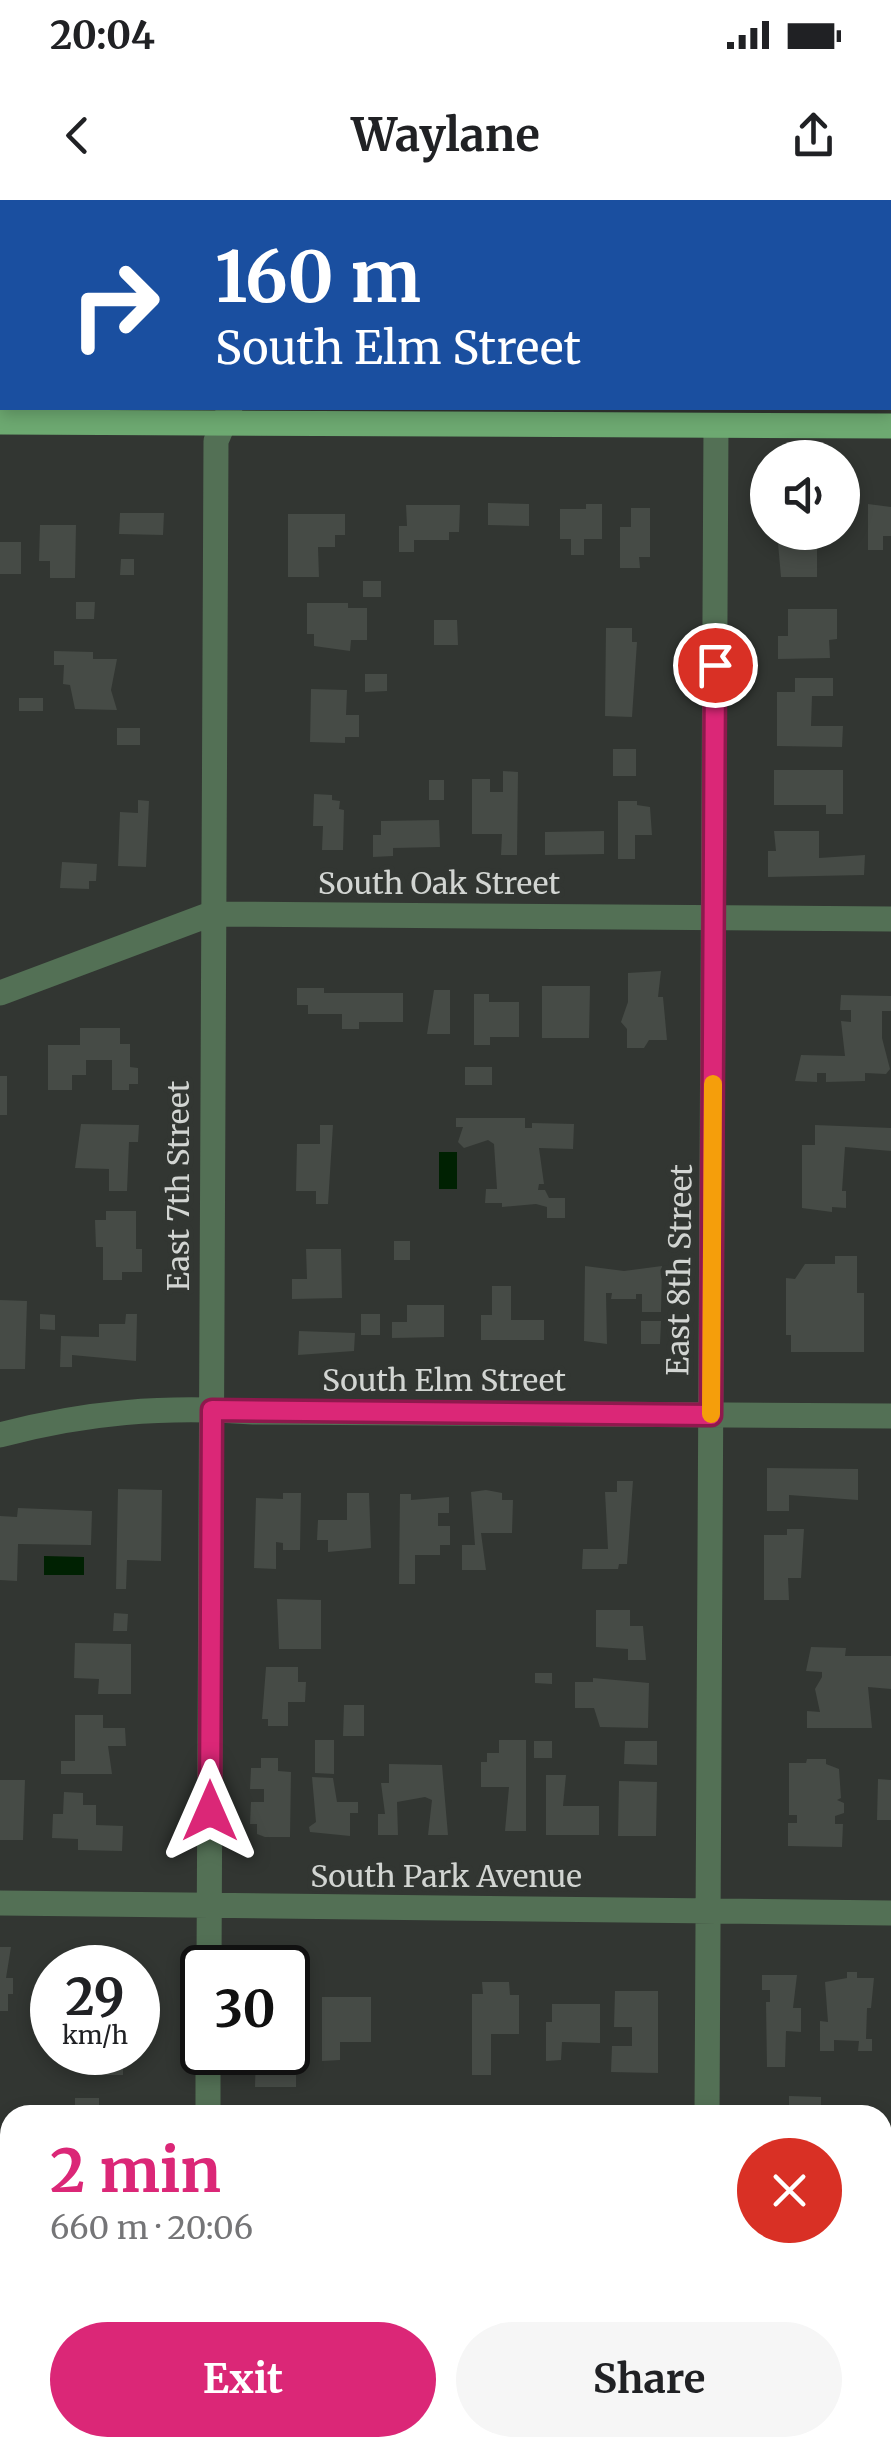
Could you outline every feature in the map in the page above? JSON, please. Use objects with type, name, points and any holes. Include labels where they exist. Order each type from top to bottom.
[{"type":"main road","points":[[0,422],[227,416],[716,426],[882,420]]},
{"type":"street","name":"East 7th Street","points":[[209,1945],[216,441],[227,416]]},
{"type":"street","name":"East 8th Street","points":[[707,2105],[716,426]]},
{"type":"street","name":"South Oak Street","points":[[0,992],[212,914],[891,919]]},
{"type":"street","name":"South Elm Street","points":[[0,1434],[128,1411],[891,1416]]},
{"type":"street","name":"South Park Avenue","points":[[0,1903],[891,1913]]},
{"type":"street","points":[[208,2075],[208,2105]]},
{"type":"shaded area","points":[[439,1152],[457,1152],[457,1189],[439,1189]]},
{"type":"shaded area","points":[[44,1556],[84,1557],[84,1575],[44,1575]]},
{"type":"building","points":[[488,503],[529,504],[529,526],[488,525]]},
{"type":"building","points":[[586,504],[602,504],[602,539],[584,539],[584,555],[571,555],[571,539],[560,539],[560,509],[586,509]]},
{"type":"building","points":[[868,504],[891,507],[891,536],[883,536],[883,550],[868,550]]},
{"type":"building","points":[[406,505],[460,505],[459,532],[449,532],[449,540],[414,540],[414,552],[399,552],[399,526],[407,526]]},
{"type":"building","points":[[631,508],[650,508],[650,557],[639,557],[640,568],[620,568],[620,527],[631,527]]},
{"type":"building","points":[[120,513],[164,513],[163,535],[119,534]]},
{"type":"building","points":[[288,514],[345,514],[345,535],[335,535],[335,547],[318,547],[319,577],[288,577]]},
{"type":"building","points":[[40,525],[76,525],[75,578],[50,578],[50,561],[39,561]]},
{"type":"building","points":[[0,542],[21,542],[21,574],[0,574]]},
{"type":"building","points":[[779,550],[817,550],[817,577],[781,577]]},
{"type":"building","points":[[121,559],[134,559],[134,575],[120,575]]},
{"type":"building","points":[[363,581],[381,581],[381,597],[363,597]]},
{"type":"building","points":[[76,602],[95,602],[94,619],[76,619]]},
{"type":"building","points":[[307,603],[348,603],[348,608],[367,608],[367,640],[351,640],[350,651],[314,646],[314,634],[307,634]]},
{"type":"building","points":[[788,609],[837,609],[837,639],[829,640],[830,658],[778,659],[778,636],[788,636]]},
{"type":"building","points":[[434,620],[457,620],[458,645],[434,645]]},
{"type":"building","points":[[606,628],[632,628],[632,642],[637,642],[632,717],[605,716]]},
{"type":"building","points":[[54,651],[93,652],[93,659],[117,659],[111,690],[117,710],[75,709],[70,685],[63,684],[64,665],[54,665]]},
{"type":"building","points":[[365,674],[387,674],[387,691],[365,692]]},
{"type":"building","points":[[795,678],[833,678],[833,696],[812,696],[811,726],[843,726],[842,747],[777,746],[777,692],[795,692]]},
{"type":"building","points":[[311,689],[347,690],[346,715],[359,715],[359,737],[345,737],[345,743],[310,742]]},
{"type":"building","points":[[19,698],[43,698],[43,711],[19,711]]},
{"type":"building","points":[[117,728],[140,728],[140,745],[117,745]]},
{"type":"building","points":[[613,749],[636,749],[636,776],[613,776]]},
{"type":"building","points":[[774,770],[843,770],[843,814],[826,814],[826,805],[774,805]]},
{"type":"building","points":[[503,771],[518,772],[517,855],[501,855],[502,834],[472,834],[472,779],[490,779],[490,792],[503,792]]},
{"type":"building","points":[[429,780],[444,780],[444,800],[429,800]]},
{"type":"building","points":[[314,794],[332,795],[332,800],[340,801],[339,809],[344,810],[343,850],[322,850],[323,826],[313,826]]},
{"type":"building","points":[[138,800],[149,801],[146,867],[118,866],[120,812],[138,813]]},
{"type":"building","points":[[618,801],[637,801],[637,805],[650,807],[652,835],[635,835],[635,859],[618,859]]},
{"type":"building","points":[[439,820],[440,847],[393,848],[393,856],[373,857],[373,835],[381,835],[381,821]]},
{"type":"building","points":[[604,831],[604,854],[545,855],[545,832]]},
{"type":"building","points":[[774,831],[819,831],[819,858],[865,855],[864,875],[768,877],[768,851],[776,851]]},
{"type":"building","points":[[62,862],[97,864],[96,881],[89,881],[89,889],[60,888]]},
{"type":"building","points":[[661,971],[658,997],[663,997],[667,1040],[649,1040],[644,1048],[627,1048],[627,1029],[621,1022],[628,1002],[628,973]]},
{"type":"building","points":[[542,986],[590,986],[589,1038],[542,1038]]},
{"type":"building","points":[[297,988],[324,988],[324,993],[403,993],[403,1022],[359,1022],[359,1029],[342,1029],[342,1014],[308,1014],[308,1005],[297,1005]]},
{"type":"building","points":[[434,990],[450,990],[450,1034],[427,1034]]},
{"type":"building","points":[[474,994],[489,994],[489,1002],[519,1002],[519,1037],[490,1037],[490,1045],[474,1045]]},
{"type":"building","points":[[841,995],[891,996],[891,1011],[882,1011],[882,1038],[890,1069],[886,1074],[865,1073],[865,1081],[826,1082],[826,1073],[817,1073],[817,1082],[795,1081],[801,1055],[845,1056],[841,1021],[851,1022],[851,1010],[840,1010]]},
{"type":"building","points":[[80,1028],[120,1028],[120,1044],[130,1044],[130,1067],[138,1068],[138,1084],[129,1084],[129,1090],[112,1090],[112,1060],[86,1060],[86,1075],[72,1075],[72,1090],[48,1090],[48,1045],[80,1045]]},
{"type":"building","points":[[465,1067],[492,1067],[492,1085],[465,1085]]},
{"type":"building","points":[[0,1076],[7,1076],[7,1115],[0,1115]]},
{"type":"building","points":[[456,1118],[525,1118],[525,1128],[532,1128],[532,1123],[574,1124],[573,1149],[539,1148],[544,1184],[539,1184],[538,1190],[545,1190],[549,1198],[565,1198],[565,1218],[547,1218],[547,1207],[536,1204],[502,1207],[502,1203],[485,1203],[486,1189],[497,1189],[494,1144],[488,1140],[464,1148],[458,1142],[463,1127],[456,1127]]},
{"type":"building","points":[[81,1124],[139,1125],[138,1142],[129,1142],[127,1191],[109,1191],[109,1169],[75,1168]]},
{"type":"building","points":[[320,1125],[333,1125],[328,1204],[316,1204],[316,1191],[296,1191],[297,1144],[320,1144]]},
{"type":"building","points":[[815,1125],[891,1128],[891,1151],[845,1147],[842,1191],[846,1191],[846,1208],[832,1207],[832,1212],[802,1208],[802,1145],[815,1145]]},
{"type":"building","points":[[106,1211],[136,1211],[136,1249],[142,1249],[142,1272],[122,1272],[122,1280],[103,1280],[103,1247],[96,1247],[95,1220],[106,1220]]},
{"type":"building","points":[[394,1241],[410,1241],[410,1260],[394,1260]]},
{"type":"building","points":[[306,1249],[341,1249],[342,1298],[292,1299],[292,1279],[307,1279]]},
{"type":"building","points":[[835,1256],[857,1256],[857,1293],[864,1293],[864,1352],[791,1352],[791,1335],[786,1335],[786,1278],[795,1279],[805,1264],[835,1264]]},
{"type":"building","points":[[585,1266],[624,1271],[662,1266],[661,1312],[642,1312],[642,1294],[636,1294],[636,1299],[611,1299],[612,1293],[606,1293],[607,1344],[584,1341]]},
{"type":"building","points":[[492,1286],[511,1286],[511,1320],[544,1320],[544,1340],[481,1340],[481,1315],[492,1315]]},
{"type":"building","points":[[0,1300],[27,1301],[25,1369],[0,1369]]},
{"type":"building","points":[[407,1305],[444,1305],[444,1337],[392,1338],[392,1322],[407,1322]]},
{"type":"building","points":[[40,1314],[55,1315],[55,1330],[40,1329]]},
{"type":"building","points":[[126,1314],[137,1314],[136,1361],[72,1355],[72,1367],[60,1367],[61,1336],[99,1337],[99,1324],[125,1324]]},
{"type":"building","points":[[361,1314],[380,1314],[380,1335],[361,1335]]},
{"type":"building","points":[[641,1321],[661,1321],[660,1344],[641,1344]]},
{"type":"building","points":[[299,1331],[355,1333],[354,1351],[298,1355]]},
{"type":"building","points":[[767,1468],[858,1469],[858,1500],[789,1495],[789,1511],[767,1511]]},
{"type":"building","points":[[617,1481],[633,1481],[627,1564],[619,1564],[618,1569],[582,1569],[583,1549],[608,1549],[605,1492],[617,1492]]},
{"type":"building","points":[[118,1489],[162,1490],[161,1561],[127,1560],[126,1589],[116,1589]]},
{"type":"building","points":[[471,1492],[502,1493],[502,1500],[513,1500],[512,1533],[481,1533],[486,1570],[462,1570],[462,1545],[475,1545]]},
{"type":"building","points":[[283,1493],[301,1493],[300,1550],[283,1550],[283,1543],[276,1542],[276,1569],[254,1568],[256,1498],[283,1499]]},
{"type":"building","points":[[347,1493],[369,1493],[371,1548],[328,1552],[328,1540],[317,1540],[318,1520],[347,1520]]},
{"type":"building","points":[[400,1494],[411,1494],[411,1500],[449,1497],[449,1513],[438,1513],[438,1526],[450,1526],[450,1545],[440,1545],[440,1555],[415,1555],[415,1584],[399,1584]]},
{"type":"building","points":[[18,1508],[92,1511],[91,1545],[18,1544],[17,1581],[0,1580],[0,1516],[17,1517]]},
{"type":"building","points":[[787,1529],[804,1529],[801,1578],[788,1578],[789,1600],[764,1600],[764,1535],[787,1535]]},
{"type":"building","points":[[277,1599],[321,1600],[321,1649],[279,1649]]},
{"type":"building","points":[[596,1610],[630,1610],[630,1626],[643,1626],[646,1660],[628,1660],[628,1649],[596,1647]]},
{"type":"building","points":[[114,1613],[128,1614],[127,1631],[113,1631]]},
{"type":"building","points":[[75,1643],[131,1644],[131,1694],[98,1694],[99,1679],[74,1678]]},
{"type":"building","points":[[811,1647],[846,1648],[845,1656],[891,1656],[891,1689],[868,1687],[872,1728],[807,1728],[807,1711],[820,1712],[815,1689],[822,1677],[822,1672],[806,1671]]},
{"type":"building","points":[[266,1667],[298,1667],[298,1682],[306,1682],[305,1702],[288,1702],[288,1726],[268,1726],[268,1719],[262,1719]]},
{"type":"building","points":[[535,1673],[552,1673],[552,1684],[535,1683]]},
{"type":"building","points":[[593,1678],[649,1683],[648,1728],[600,1727],[594,1708],[575,1708],[575,1682],[593,1682]]},
{"type":"building","points":[[344,1705],[364,1705],[364,1736],[343,1736]]},
{"type":"building","points":[[75,1715],[103,1715],[103,1728],[125,1728],[126,1746],[108,1746],[112,1774],[61,1774],[61,1761],[75,1761]]},
{"type":"building","points":[[315,1740],[334,1740],[334,1774],[315,1773]]},
{"type":"building","points":[[499,1740],[526,1740],[526,1831],[505,1831],[509,1787],[481,1787],[481,1762],[487,1762],[487,1753],[499,1753]]},
{"type":"building","points":[[534,1741],[552,1741],[552,1758],[534,1758]]},
{"type":"building","points":[[625,1741],[657,1741],[657,1765],[624,1764]]},
{"type":"building","points":[[261,1758],[278,1758],[278,1771],[291,1772],[290,1837],[265,1837],[257,1834],[257,1824],[250,1824],[251,1802],[264,1802],[264,1789],[250,1789],[251,1768],[261,1768]]},
{"type":"building","points":[[807,1759],[826,1759],[826,1764],[839,1769],[841,1798],[837,1800],[844,1803],[844,1813],[835,1816],[835,1824],[843,1824],[842,1847],[788,1846],[788,1823],[797,1823],[797,1815],[789,1815],[789,1763],[806,1763]]},
{"type":"building","points":[[389,1764],[442,1765],[448,1835],[428,1835],[432,1800],[425,1797],[397,1802],[398,1835],[378,1835],[378,1814],[385,1814],[381,1783],[389,1783]]},
{"type":"building","points":[[546,1775],[566,1775],[563,1806],[599,1806],[599,1835],[546,1835]]},
{"type":"building","points":[[312,1777],[333,1778],[337,1802],[358,1802],[358,1813],[350,1813],[350,1836],[310,1832],[309,1827],[316,1822]]},
{"type":"building","points":[[878,1779],[891,1780],[891,1820],[877,1820]]},
{"type":"building","points":[[0,1780],[25,1780],[23,1840],[0,1840]]},
{"type":"building","points":[[619,1781],[657,1782],[656,1836],[618,1836]]},
{"type":"building","points":[[64,1792],[83,1793],[83,1805],[96,1805],[96,1825],[123,1826],[122,1851],[78,1850],[78,1839],[52,1838],[53,1814],[63,1814]]},
{"type":"building","points":[[0,1947],[11,1947],[6,1978],[13,1978],[13,1994],[8,1994],[8,2011],[0,2011]]},
{"type":"building","points":[[847,1972],[857,1972],[857,1978],[874,1978],[871,2008],[867,2008],[866,2039],[872,2039],[872,2051],[858,2051],[859,2041],[834,2040],[834,2051],[820,2051],[820,2021],[828,2022],[825,1982],[847,1978]]},
{"type":"building","points":[[762,1975],[797,1975],[793,2008],[801,2008],[801,2032],[786,2031],[785,2067],[767,2067],[766,2002],[770,2002],[770,1990],[762,1990]]},
{"type":"building","points":[[482,1982],[509,1982],[510,1995],[519,1995],[519,2034],[491,2034],[491,2075],[472,2075],[472,1994],[483,1994]]},
{"type":"building","points":[[615,1991],[658,1991],[658,2073],[611,2072],[612,2046],[632,2046],[632,2027],[614,2027]]},
{"type":"building","points":[[322,1997],[371,1997],[371,2042],[340,2042],[340,2060],[322,2061]]},
{"type":"building","points":[[552,2004],[600,2004],[600,2043],[562,2042],[561,2060],[546,2061],[546,2022],[552,2022]]},
{"type":"building","points":[[255,2075],[296,2075],[296,2087],[255,2087]]},
{"type":"building","points":[[789,2096],[821,2097],[821,2105],[789,2105]]},
{"type":"building","points":[[75,2098],[99,2098],[99,2105],[75,2105]]},
{"type":"slow traffic","points":[[711,1414],[713,1084]]},
{"type":"route","points":[[210,1811],[212,1410],[711,1415],[715,665]]}]
